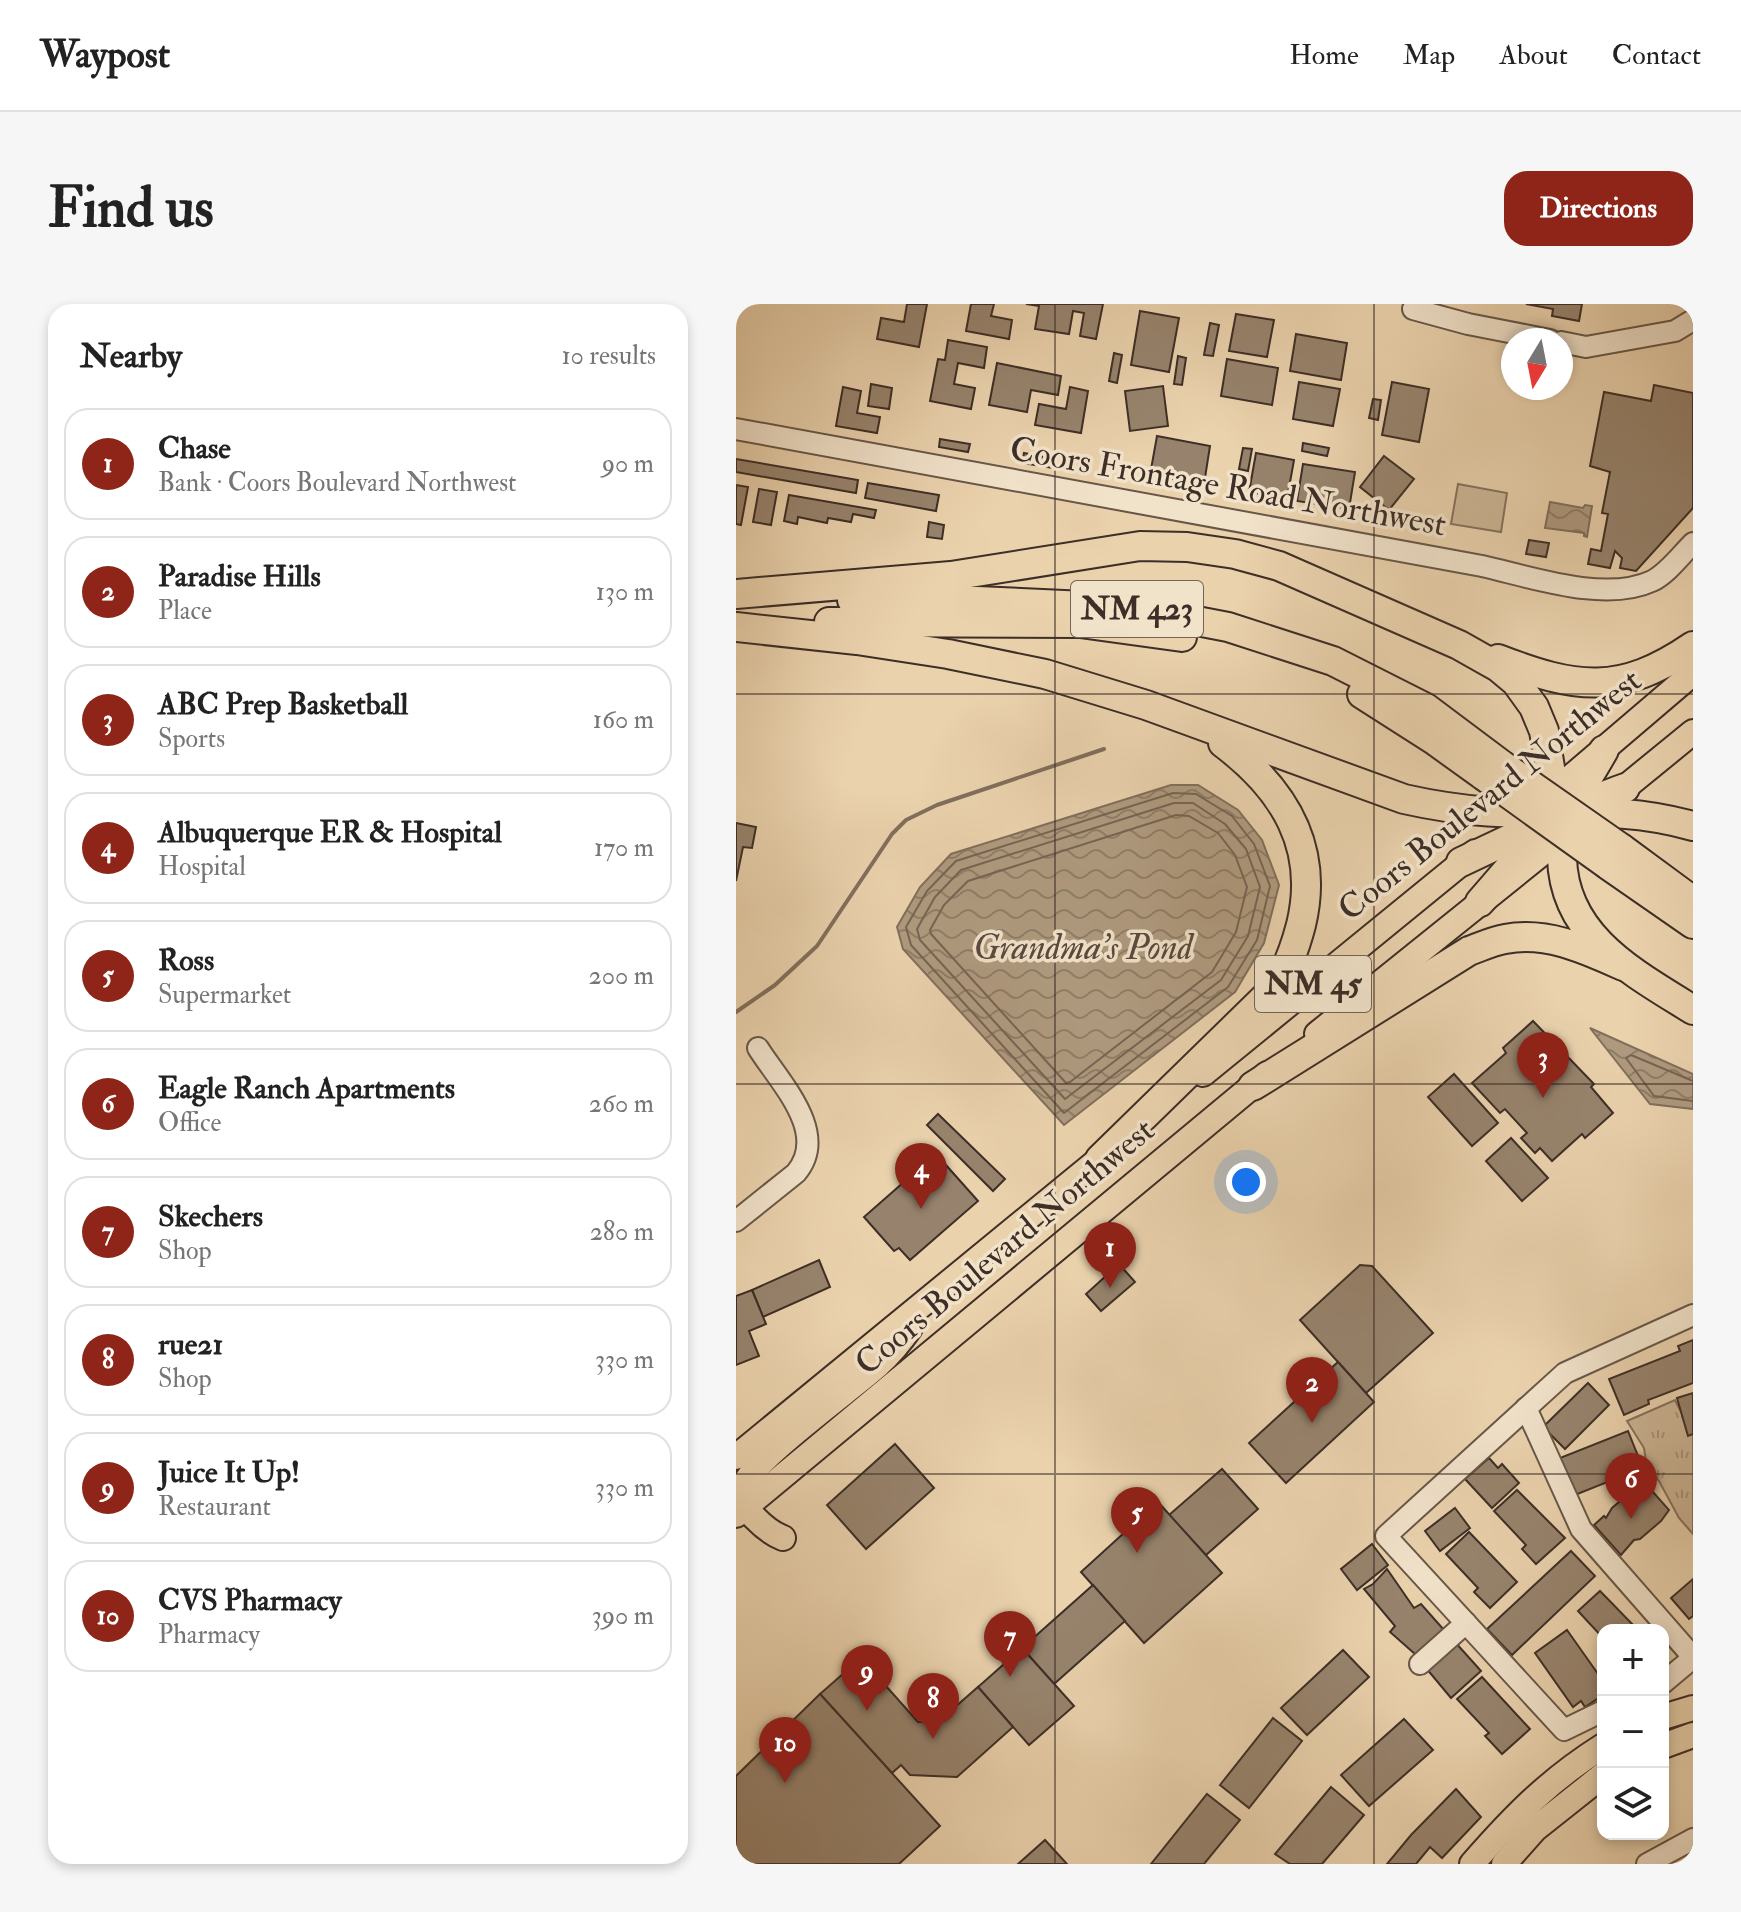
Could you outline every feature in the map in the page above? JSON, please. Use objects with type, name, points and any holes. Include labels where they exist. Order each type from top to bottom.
[{"type":"highway","points":[[736,596],[951,576],[1140,546],[1187,547],[1235,554],[1279,566],[1459,645],[1541,676],[1570,683],[1602,683],[1631,678],[1660,666],[1693,646]]},
{"type":"highway","name":"NM 423","points":[[736,596],[1129,608],[1228,627],[1333,661],[1426,708],[1493,770],[1615,857],[1693,924]]},
{"type":"highway","name":"NM 423","points":[[736,625],[1080,623],[1162,633],[1238,648],[1353,688],[1434,740],[1493,770]]},
{"type":"highway","points":[[736,625],[857,640],[1045,674],[1146,705],[1404,799],[1446,809],[1677,822],[1693,826]]},
{"type":"highway","points":[[1459,645],[1498,667],[1516,682],[1534,707],[1544,731],[1557,814],[1562,882],[1587,930],[1623,966]]},
{"type":"highway","points":[[1100,1159],[1275,988],[1288,969],[1305,910],[1307,880],[1293,819],[1276,793],[1250,764],[1200,725]]},
{"type":"highway","points":[[1480,902],[1557,814],[1604,750]]},
{"type":"highway","points":[[1461,862],[1557,814],[1625,788]]},
{"type":"highway","name":"NM 423","points":[[1615,857],[1693,901]]},
{"type":"highway","points":[[1253,1086],[1469,951],[1505,939],[1538,937],[1575,944],[1623,966],[1693,1010]]},
{"type":"main road","name":"Coors Boulevard Northwest","points":[[1604,750],[1693,673]]},
{"type":"main road","points":[[1625,788],[1693,732]]},
{"type":"main road","name":"Coors Boulevard Northwest","points":[[736,1457],[1461,862]]},
{"type":"main road","name":"Coors Boulevard Northwest","points":[[741,1511],[1480,902]]},
{"type":"main road","points":[[783,1538],[741,1511],[742,1488],[750,1475],[779,1446],[889,1355],[923,1305]]},
{"type":"main road","points":[[1669,1715],[1693,1708]]},
{"type":"main road","points":[[1669,1744],[1693,1735]]},
{"type":"main road","points":[[1472,1864],[1518,1811],[1571,1766],[1597,1750]]},
{"type":"main road","points":[[1504,1864],[1535,1829],[1597,1780]]},
{"type":"street","points":[[1413,309],[1501,330]]},
{"type":"street","points":[[1573,344],[1586,347],[1675,331],[1693,320]]},
{"type":"street","name":"Coors Frontage Road Northwest","points":[[736,429],[1482,566],[1553,582],[1619,591],[1654,580],[1693,543]]},
{"type":"street","points":[[736,1221],[796,1173],[817,1147],[803,1117],[758,1048]]},
{"type":"street","points":[[1597,1714],[1564,1730],[1386,1536],[1565,1373],[1693,1315]]},
{"type":"street","points":[[1526,1408],[1581,1529],[1693,1657],[1669,1678]]},
{"type":"street","points":[[1420,1664],[1466,1623]]},
{"type":"street","points":[[1647,1864],[1693,1839]]},
{"type":"green space","points":[[1458,484],[1507,493],[1501,532],[1451,524]]},
{"type":"green space","points":[[1675,1400],[1693,1436],[1693,1534],[1679,1518],[1659,1481],[1647,1467],[1644,1448],[1627,1421]]},
{"type":"water","points":[[1550,502],[1583,508],[1585,505],[1592,506],[1587,537],[1584,533],[1545,528]]},
{"type":"water","name":"Grandma's Pond","points":[[1171,785],[1198,785],[1238,810],[1262,840],[1279,885],[1264,943],[1235,992],[1064,1125],[903,949],[897,927],[920,887],[951,854]]},
{"type":"water","points":[[1590,1028],[1693,1074],[1693,1109],[1650,1104]]},
{"type":"building","points":[[907,304],[927,304],[919,347],[877,339],[881,318],[904,322]]},
{"type":"building","points":[[971,304],[994,304],[991,316],[1012,320],[1009,339],[966,331]]},
{"type":"building","points":[[1026,304],[1103,304],[1096,339],[1080,336],[1084,313],[1073,311],[1069,334],[1035,329],[1039,306]]},
{"type":"building","points":[[1526,304],[1582,304],[1579,321],[1552,316],[1553,309]]},
{"type":"building","points":[[1140,311],[1179,318],[1169,372],[1131,365]]},
{"type":"building","points":[[1236,314],[1274,320],[1267,357],[1229,351]]},
{"type":"building","points":[[1210,323],[1219,325],[1213,356],[1204,355]]},
{"type":"building","points":[[1296,334],[1347,343],[1341,380],[1290,371]]},
{"type":"building","points":[[948,340],[987,347],[984,368],[958,363],[954,384],[975,388],[971,409],[930,401],[938,359],[945,360]]},
{"type":"building","points":[[1114,353],[1122,355],[1117,383],[1109,381]]},
{"type":"building","points":[[1178,356],[1186,358],[1182,385],[1174,384]]},
{"type":"building","points":[[1227,359],[1278,368],[1272,405],[1221,396]]},
{"type":"building","points":[[997,363],[1061,376],[1058,395],[1031,390],[1027,412],[989,405]]},
{"type":"building","points":[[1299,382],[1340,389],[1333,426],[1293,419]]},
{"type":"building","points":[[1392,382],[1429,389],[1419,442],[1382,435]]},
{"type":"building","points":[[871,384],[892,388],[889,409],[868,406]]},
{"type":"building","points":[[1654,385],[1693,393],[1693,508],[1636,571],[1620,568],[1622,558],[1615,551],[1610,568],[1588,564],[1591,549],[1601,551],[1608,514],[1602,513],[1610,472],[1590,466],[1604,392],[1651,401]]},
{"type":"building","points":[[1163,386],[1168,426],[1130,431],[1125,391]]},
{"type":"building","points":[[843,387],[861,391],[857,413],[880,417],[877,433],[836,426]]},
{"type":"building","points":[[1070,387],[1088,391],[1081,433],[1035,425],[1039,404],[1066,409]]},
{"type":"building","points":[[1373,399],[1381,400],[1378,420],[1369,418]]},
{"type":"building","points":[[1157,436],[1210,446],[1204,484],[1150,475]]},
{"type":"building","points":[[940,439],[970,444],[968,452],[939,447]]},
{"type":"building","points":[[1303,443],[1329,448],[1327,456],[1302,451]]},
{"type":"building","points":[[1243,448],[1252,449],[1248,471],[1239,469]]},
{"type":"building","points":[[1024,453],[1055,459],[1054,468],[1022,463]]},
{"type":"building","points":[[1256,453],[1294,460],[1287,499],[1249,492]]},
{"type":"building","points":[[1384,456],[1414,479],[1389,510],[1360,487]]},
{"type":"building","points":[[736,459],[858,480],[856,493],[736,472]]},
{"type":"building","points":[[1303,464],[1355,472],[1349,509],[1297,501]]},
{"type":"building","points":[[868,483],[939,495],[936,511],[865,498]]},
{"type":"building","points":[[736,485],[748,487],[741,525],[736,524]]},
{"type":"building","points":[[759,489],[777,492],[771,525],[753,522]]},
{"type":"building","points":[[789,495],[876,510],[874,518],[853,514],[851,522],[828,518],[827,523],[798,517],[797,524],[784,521]]},
{"type":"building","points":[[929,522],[944,525],[942,539],[927,537]]},
{"type":"building","points":[[1529,540],[1549,543],[1546,557],[1526,554]]},
{"type":"building","points":[[736,823],[756,827],[752,848],[743,847],[736,881]]},
{"type":"building","points":[[1533,1021],[1594,1084],[1591,1087],[1613,1113],[1585,1138],[1582,1134],[1552,1161],[1540,1148],[1535,1153],[1521,1138],[1527,1133],[1505,1109],[1500,1113],[1472,1083],[1506,1053],[1503,1048]]},
{"type":"building","points":[[1454,1074],[1498,1123],[1472,1146],[1428,1097]]},
{"type":"building","points":[[938,1114],[1005,1179],[993,1191],[927,1125]]},
{"type":"building","points":[[1511,1138],[1548,1178],[1522,1201],[1486,1161]]},
{"type":"building","points":[[945,1164],[978,1201],[910,1260],[899,1248],[894,1251],[864,1217],[921,1167],[930,1178]]},
{"type":"building","points":[[819,1260],[830,1287],[763,1317],[752,1290]]},
{"type":"building","points":[[1119,1264],[1135,1282],[1101,1311],[1086,1294]]},
{"type":"building","points":[[1360,1265],[1372,1266],[1433,1333],[1366,1393],[1300,1320]]},
{"type":"building","points":[[752,1290],[766,1324],[749,1331],[759,1356],[736,1365],[736,1296]]},
{"type":"building","points":[[1693,1340],[1693,1383],[1648,1400],[1649,1404],[1624,1415],[1609,1379],[1680,1351],[1678,1346]]},
{"type":"building","points":[[1338,1362],[1374,1402],[1286,1483],[1249,1443]]},
{"type":"building","points":[[1588,1383],[1609,1405],[1565,1449],[1543,1427]]},
{"type":"building","points":[[1693,1393],[1693,1434],[1688,1436],[1677,1398]]},
{"type":"building","points":[[1628,1431],[1640,1469],[1575,1495],[1560,1458]]},
{"type":"building","points":[[895,1444],[934,1488],[866,1549],[827,1505]]},
{"type":"building","points":[[1489,1458],[1498,1468],[1502,1464],[1519,1483],[1492,1508],[1465,1479]]},
{"type":"building","points":[[1222,1469],[1258,1509],[1206,1555],[1169,1515]]},
{"type":"building","points":[[1645,1483],[1669,1510],[1661,1521],[1640,1539],[1634,1540],[1621,1555],[1594,1525]]},
{"type":"building","points":[[1517,1490],[1565,1538],[1536,1564],[1522,1549],[1526,1545],[1494,1511]]},
{"type":"building","points":[[1158,1502],[1222,1573],[1144,1643],[1081,1572]]},
{"type":"building","points":[[1455,1508],[1470,1528],[1440,1551],[1425,1531]]},
{"type":"building","points":[[1469,1532],[1517,1582],[1490,1608],[1474,1592],[1478,1588],[1446,1554]]},
{"type":"building","points":[[1372,1544],[1388,1565],[1357,1590],[1341,1569]]},
{"type":"building","points":[[1571,1551],[1595,1576],[1512,1655],[1487,1629]]},
{"type":"building","points":[[1387,1569],[1414,1608],[1421,1604],[1444,1630],[1416,1655],[1390,1632],[1395,1626],[1364,1589]]},
{"type":"building","points":[[1693,1579],[1693,1616],[1689,1619],[1671,1598]]},
{"type":"building","points":[[1093,1585],[1125,1621],[1054,1684],[1022,1648]]},
{"type":"building","points":[[1600,1591],[1632,1624],[1597,1624],[1597,1632],[1578,1611]]},
{"type":"building","points":[[1567,1630],[1597,1672],[1597,1699],[1585,1707],[1581,1701],[1573,1707],[1535,1653]]},
{"type":"building","points":[[1455,1642],[1481,1671],[1451,1698],[1426,1668]]},
{"type":"building","points":[[1022,1648],[1074,1706],[1029,1745],[978,1687]]},
{"type":"building","points":[[1343,1650],[1369,1677],[1307,1735],[1281,1708]]},
{"type":"building","points":[[861,1658],[918,1722],[938,1722],[978,1687],[1013,1727],[957,1777],[910,1775],[901,1765],[892,1773],[820,1694]]},
{"type":"building","points":[[1482,1677],[1530,1729],[1502,1754],[1485,1736],[1489,1733],[1457,1699]]},
{"type":"building","points":[[820,1694],[940,1826],[899,1864],[736,1864],[736,1776]]},
{"type":"building","points":[[1273,1718],[1302,1741],[1249,1808],[1220,1785]]},
{"type":"building","points":[[1404,1719],[1433,1750],[1369,1806],[1341,1775]]},
{"type":"building","points":[[1331,1787],[1364,1815],[1322,1864],[1290,1864],[1275,1854]]},
{"type":"building","points":[[1456,1789],[1481,1817],[1442,1858],[1430,1847],[1416,1864],[1387,1864],[1411,1835]]},
{"type":"building","points":[[1207,1794],[1240,1820],[1204,1864],[1151,1864]]},
{"type":"building","points":[[1045,1840],[1067,1864],[1018,1864]]},
{"type":"waterway","points":[[736,1012],[775,985],[817,946],[892,834],[906,820],[937,805],[1104,749]]},
{"type":"place","name":"ABC Prep Basketball","points":[[1543,1098]]},
{"type":"place","name":"Albuquerque ER & Hospital","points":[[921,1209]]},
{"type":"place","name":"Chase","points":[[1110,1288]]},
{"type":"place","name":"Paradise Hills","points":[[1312,1423]]},
{"type":"place","name":"Eagle Ranch Apartments","points":[[1631,1519]]},
{"type":"place","name":"Ross","points":[[1137,1553]]},
{"type":"place","name":"Skechers","points":[[1010,1677]]},
{"type":"place","name":"Juice It Up!","points":[[867,1711]]},
{"type":"place","name":"rue21","points":[[933,1739]]},
{"type":"place","name":"CVS Pharmacy","points":[[785,1783]]}]
